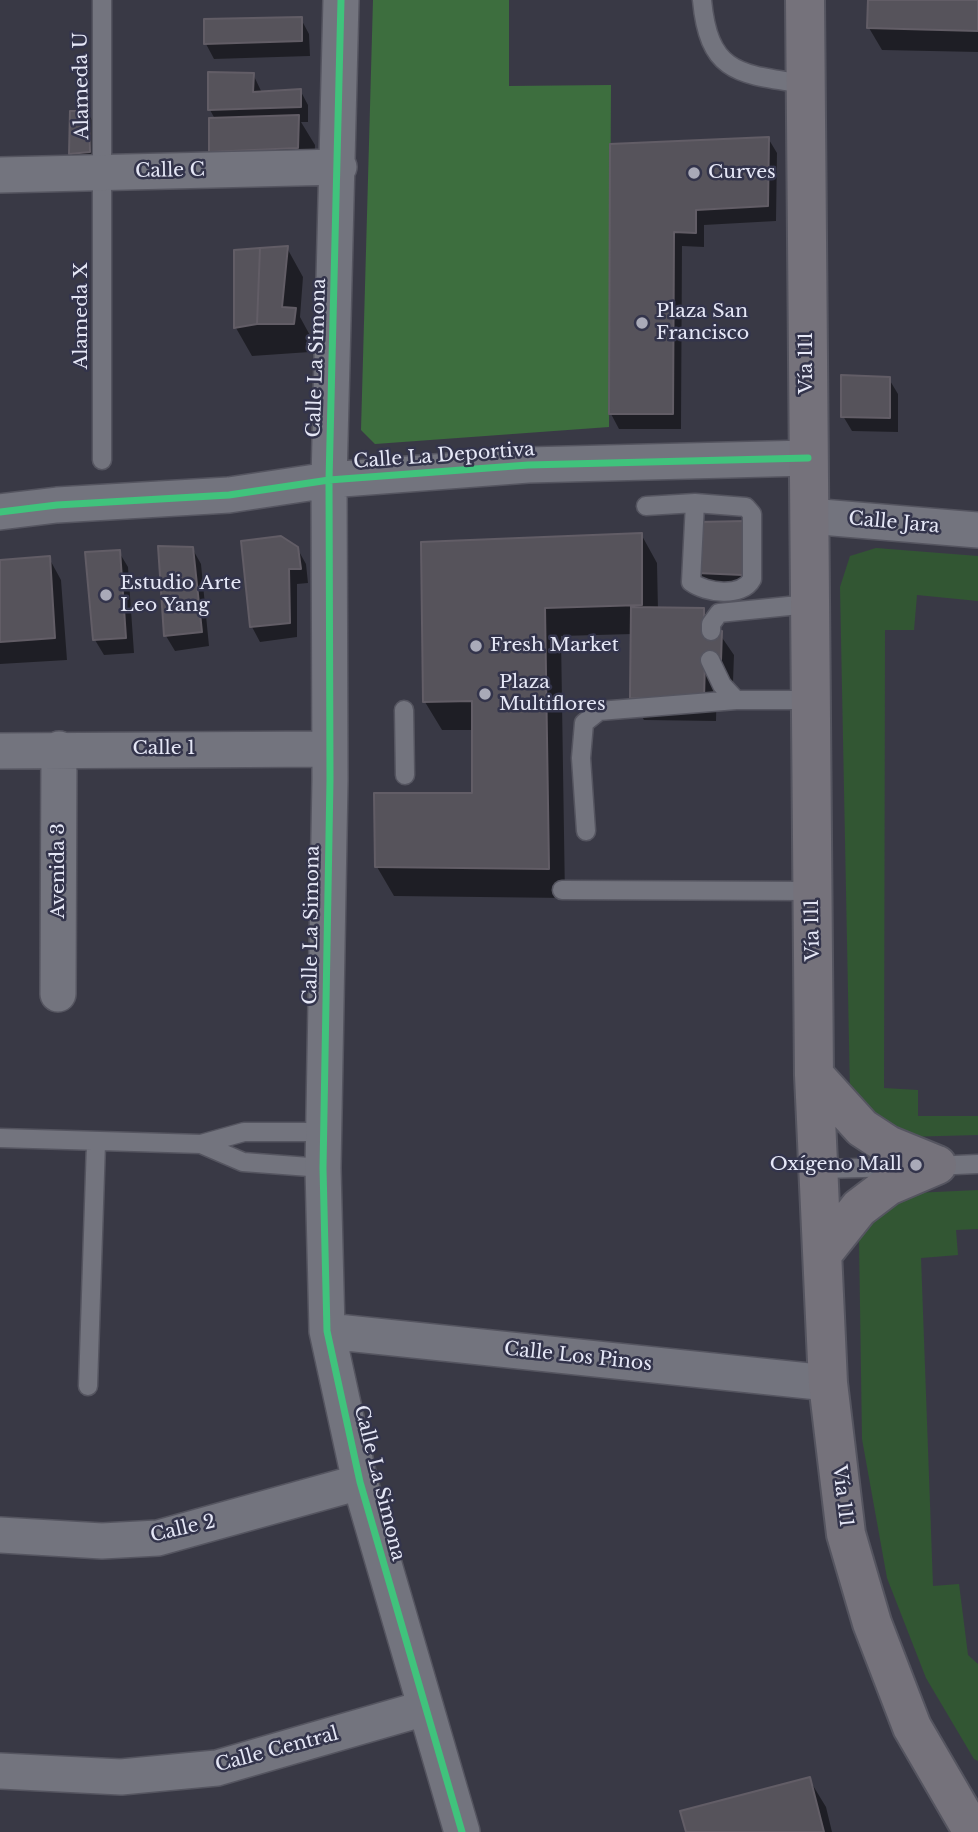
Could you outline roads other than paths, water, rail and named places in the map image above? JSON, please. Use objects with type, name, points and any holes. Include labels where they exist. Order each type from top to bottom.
[{"type":"main road","name":"Vía 111","points":[[805,0],[814,1075],[828,1383],[846,1534],[860,1588],[912,1727],[960,1786],[973,1832]]},
{"type":"main road","points":[[814,1075],[862,1128],[888,1145],[937,1166]]},
{"type":"main road","points":[[824,1252],[859,1208],[869,1200],[888,1186],[937,1166]]},
{"type":"street","name":"Calle La Simona","points":[[341,0],[339,167],[328,480],[331,693],[323,1132],[327,1331],[360,1482],[462,1832]]},
{"type":"street","name":"Calle C","points":[[0,175],[339,167]]},
{"type":"street","name":"Calle La Deportiva","points":[[0,512],[57,505],[229,495],[328,480],[528,465],[808,458]]},
{"type":"street","name":"Calle Jara","points":[[809,516],[978,530]]},
{"type":"street","name":"Avenida 3","points":[[58,994],[59,749]]},
{"type":"street","name":"Calle 1","points":[[0,751],[328,749]]},
{"type":"street","name":"Calle Los Pinos","points":[[327,1331],[828,1383]]},
{"type":"street","name":"Calle 2","points":[[0,1535],[102,1541],[158,1538],[360,1482]]},
{"type":"street","name":"Calle Central","points":[[0,1771],[121,1777],[217,1768],[425,1707]]},
{"type":"lane","name":"Alameda U","points":[[102,0],[104,172]]},
{"type":"lane","points":[[702,0],[704,26],[712,48],[730,67],[805,84]]},
{"type":"lane","name":"Alameda X","points":[[102,460],[104,172]]},
{"type":"lane","points":[[646,506],[695,503],[746,507],[752,514],[752,579],[748,586],[738,592],[699,587],[691,582],[695,503]]},
{"type":"lane","points":[[711,631],[711,624],[719,613],[809,604]]},
{"type":"lane","points":[[710,660],[722,685],[736,700]]},
{"type":"lane","points":[[586,831],[581,758],[584,723],[598,711],[736,700],[811,700]]},
{"type":"lane","points":[[404,710],[405,775]]},
{"type":"lane","points":[[562,890],[813,891]]},
{"type":"lane","points":[[0,1138],[96,1143],[201,1144],[244,1132],[323,1132]]},
{"type":"lane","points":[[88,1385],[96,1143]]},
{"type":"lane","points":[[201,1144],[243,1162],[323,1168]]},
{"type":"lane","points":[[820,1169],[978,1164]]},
{"type":"place","name":"Curves","points":[[694,173]]},
{"type":"place","name":"Plaza San Francisco","points":[[642,323]]},
{"type":"place","name":"Estudio Arte Leo Yang","points":[[106,595]]},
{"type":"place","name":"Fresh Market","points":[[476,646]]},
{"type":"place","name":"Plaza Multiflores","points":[[485,694]]},
{"type":"place","name":"Oxígeno Mall","points":[[916,1165]]}]
